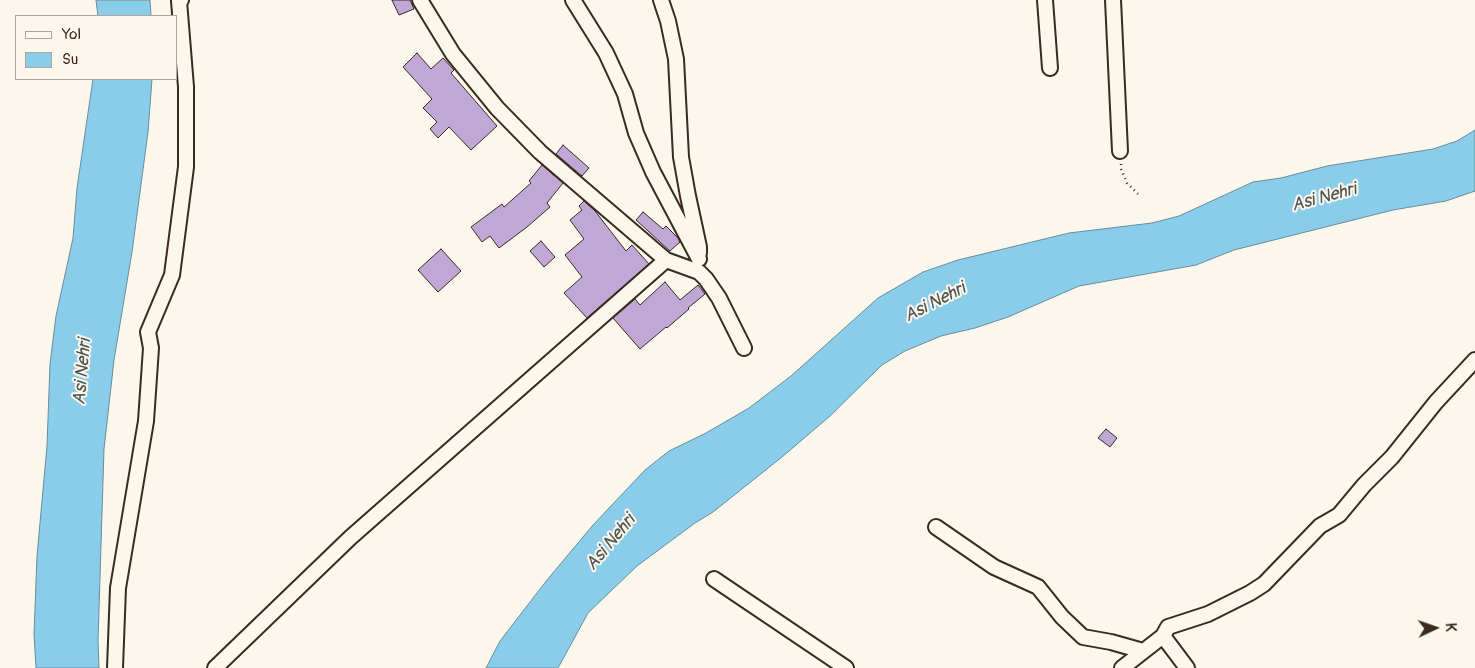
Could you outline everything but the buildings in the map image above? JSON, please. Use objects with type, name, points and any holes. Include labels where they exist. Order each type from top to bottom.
[{"type":"street","points":[[115,668],[118,588],[146,421],[151,348],[148,332],[172,274],[186,167],[186,87],[180,0]]},
{"type":"street","points":[[420,0],[453,54],[498,108],[540,152],[666,260],[694,264]]},
{"type":"street","points":[[573,0],[606,52],[625,94],[636,133],[694,264],[719,298],[744,348]]},
{"type":"street","points":[[661,0],[668,21],[676,59],[681,157],[699,247],[694,264]]},
{"type":"street","points":[[1045,0],[1050,68]]},
{"type":"street","points":[[1113,0],[1120,151]]},
{"type":"street","points":[[215,668],[351,536],[666,260]]},
{"type":"street","points":[[1122,668],[1163,636],[1168,626],[1208,614],[1264,584],[1320,526],[1339,515],[1364,485],[1392,457],[1436,402],[1475,360]]},
{"type":"street","points":[[936,527],[994,568],[1038,587],[1062,617],[1083,637],[1143,651]]},
{"type":"street","points":[[714,579],[846,668]]},
{"type":"street","points":[[1163,636],[1187,668]]},
{"type":"path","points":[[1120,151],[1121,169],[1127,183],[1138,194]]},
{"type":"water","points":[[96,0],[150,0],[151,15],[98,15]]},
{"type":"water","name":"Asi Nehri","points":[[93,80],[152,80],[148,132],[132,252],[114,360],[104,449],[98,641],[99,668],[36,668],[34,634],[37,556],[47,446],[50,364],[56,316],[73,238],[77,188]]},
{"type":"water","name":"Asi Nehri","points":[[1475,130],[1475,191],[1446,201],[1393,210],[1234,250],[1196,265],[1079,286],[1008,317],[975,328],[941,336],[905,351],[882,365],[830,416],[782,457],[713,512],[637,566],[588,613],[558,668],[486,668],[500,641],[547,580],[593,525],[645,470],[669,451],[706,433],[749,408],[791,376],[878,298],[923,272],[958,260],[1069,233],[1152,223],[1179,216],[1253,182],[1281,178],[1327,166],[1433,149],[1457,141]]}]
